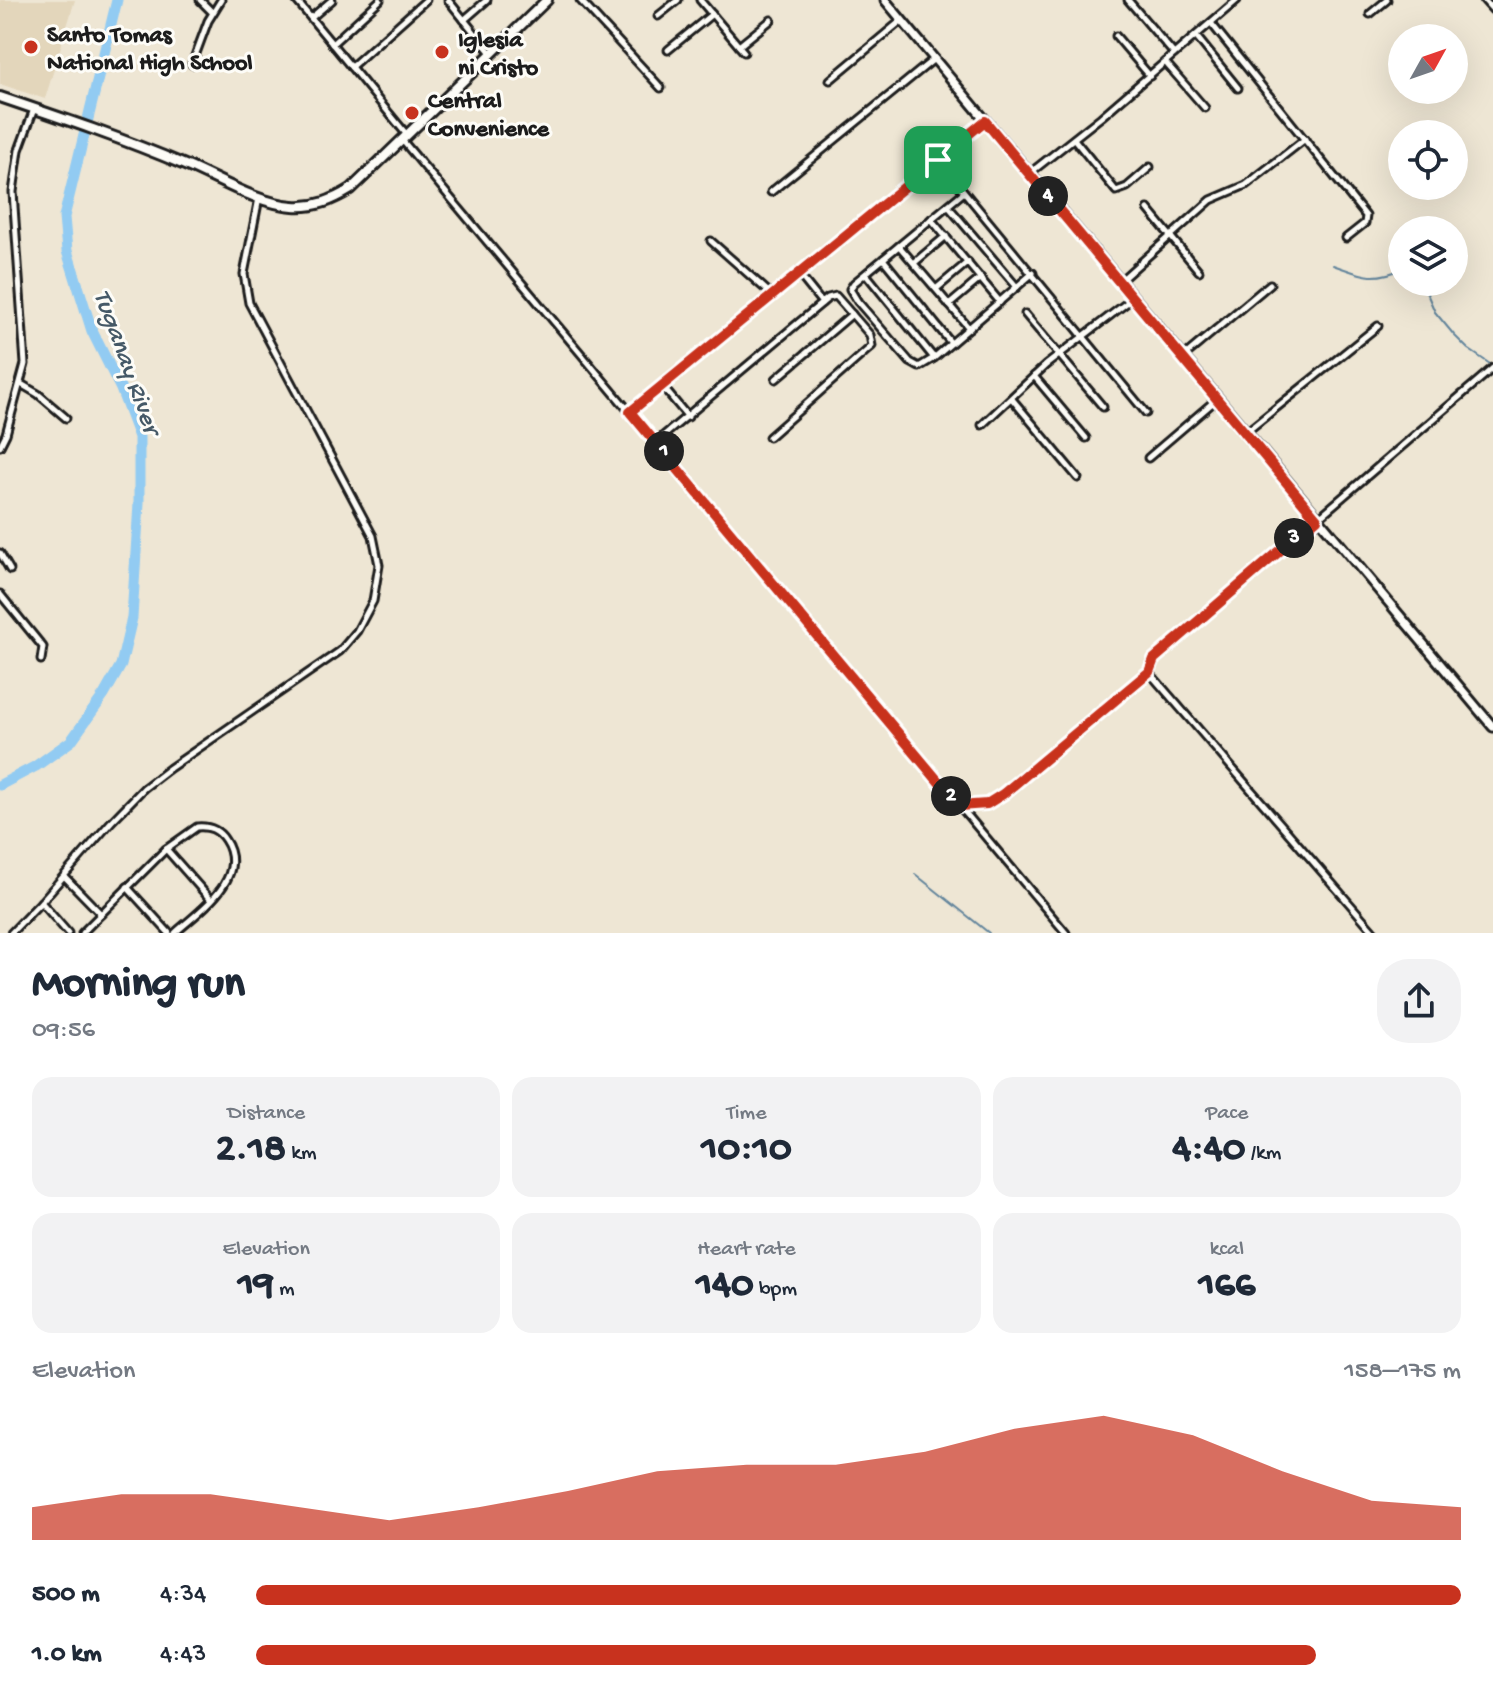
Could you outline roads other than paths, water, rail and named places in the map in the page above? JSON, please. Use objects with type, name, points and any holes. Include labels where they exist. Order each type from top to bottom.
[{"type":"main road","points":[[0,97],[182,163],[259,197],[296,207],[333,200],[351,189],[547,0]]},
{"type":"main road","points":[[885,0],[1493,727]]},
{"type":"street","points":[[200,0],[212,12]]},
{"type":"street","points":[[192,64],[212,12],[221,0]]},
{"type":"street","points":[[296,0],[404,138],[630,412],[1066,933]]},
{"type":"street","points":[[311,18],[332,0]]},
{"type":"street","points":[[332,44],[380,0]]},
{"type":"street","points":[[351,67],[426,0]]},
{"type":"street","points":[[448,0],[491,53]]},
{"type":"street","points":[[464,20],[487,0]]},
{"type":"street","points":[[580,0],[661,88]]},
{"type":"street","points":[[658,16],[678,0]]},
{"type":"street","points":[[700,0],[744,52]]},
{"type":"street","points":[[1128,0],[1174,54]]},
{"type":"street","points":[[1029,174],[1150,76],[1237,0]]},
{"type":"street","points":[[1370,14],[1387,0]]},
{"type":"street","points":[[1484,0],[1493,10]]},
{"type":"street","points":[[668,50],[712,14]]},
{"type":"street","points":[[739,46],[771,20]]},
{"type":"street","points":[[830,80],[902,20]]},
{"type":"street","points":[[1211,23],[1366,216],[1365,223],[1346,238]]},
{"type":"street","points":[[1116,36],[1150,76]]},
{"type":"street","points":[[1196,36],[1238,88]]},
{"type":"street","points":[[771,192],[934,59]]},
{"type":"street","points":[[1165,62],[1205,108]]},
{"type":"street","points":[[0,446],[21,384],[25,355],[13,192],[19,150],[34,109]]},
{"type":"street","points":[[630,412],[985,121]]},
{"type":"street","points":[[1074,139],[1116,191],[1127,187],[1150,167]]},
{"type":"street","points":[[1119,281],[1211,200],[1246,185],[1305,139]]},
{"type":"street","points":[[938,160],[1146,413]]},
{"type":"street","points":[[964,192],[850,289],[858,302],[913,366],[919,367],[934,358],[1033,273]]},
{"type":"street","points":[[11,933],[144,788],[340,651],[357,631],[377,589],[379,565],[373,536],[260,327],[245,288],[247,251],[259,197]]},
{"type":"street","points":[[948,206],[1017,287]]},
{"type":"street","points":[[1148,209],[1199,271]]},
{"type":"street","points":[[931,219],[1000,302]]},
{"type":"street","points":[[914,263],[946,236]]},
{"type":"street","points":[[711,241],[772,295]]},
{"type":"street","points":[[899,246],[969,328]]},
{"type":"street","points":[[883,259],[951,343]]},
{"type":"street","points":[[936,289],[968,262]]},
{"type":"street","points":[[798,273],[822,303]]},
{"type":"street","points":[[866,274],[934,358]]},
{"type":"street","points":[[949,305],[981,278]]},
{"type":"street","points":[[1182,357],[1270,284]]},
{"type":"street","points":[[656,442],[822,303],[836,296],[870,335],[872,346],[769,437]]},
{"type":"street","points":[[982,425],[1034,376],[1133,298]]},
{"type":"street","points":[[776,379],[852,314]]},
{"type":"street","points":[[1025,314],[1103,407]]},
{"type":"street","points":[[1245,433],[1378,326]]},
{"type":"street","points":[[959,806],[987,804],[1003,794],[1149,672],[1154,659],[1492,368]]},
{"type":"street","points":[[1034,376],[1086,438]]},
{"type":"street","points":[[21,384],[66,418]]},
{"type":"street","points":[[663,387],[688,417]]},
{"type":"street","points":[[1012,399],[1078,478]]},
{"type":"street","points":[[1148,458],[1217,399]]},
{"type":"street","points":[[0,553],[10,570]]},
{"type":"street","points":[[0,594],[43,647],[41,660]]},
{"type":"street","points":[[1149,672],[1375,933]]},
{"type":"street","points":[[82,933],[127,887],[166,849],[197,827],[212,828],[225,840],[231,868],[228,880],[211,900],[172,933],[127,887]]},
{"type":"street","points":[[166,849],[211,900]]},
{"type":"street","points":[[64,876],[101,914]]},
{"type":"street","points":[[41,902],[68,933]]},
{"type":"waterway","name":"Tuganay River","points":[[0,785],[36,766],[71,741],[121,665],[132,618],[139,503],[139,437],[121,389],[92,331],[67,251],[64,217],[117,0]]},
{"type":"waterway","points":[[1333,265],[1360,274],[1388,274]]},
{"type":"waterway","points":[[1428,296],[1435,312],[1454,335],[1493,366]]},
{"type":"waterway","points":[[915,874],[989,933]]},
{"type":"place","name":"Santo Tomas National High School","points":[[31,47]]},
{"type":"place","name":"Iglesia ni Cristo","points":[[442,52]]},
{"type":"place","name":"Central Convenience","points":[[412,113]]}]
